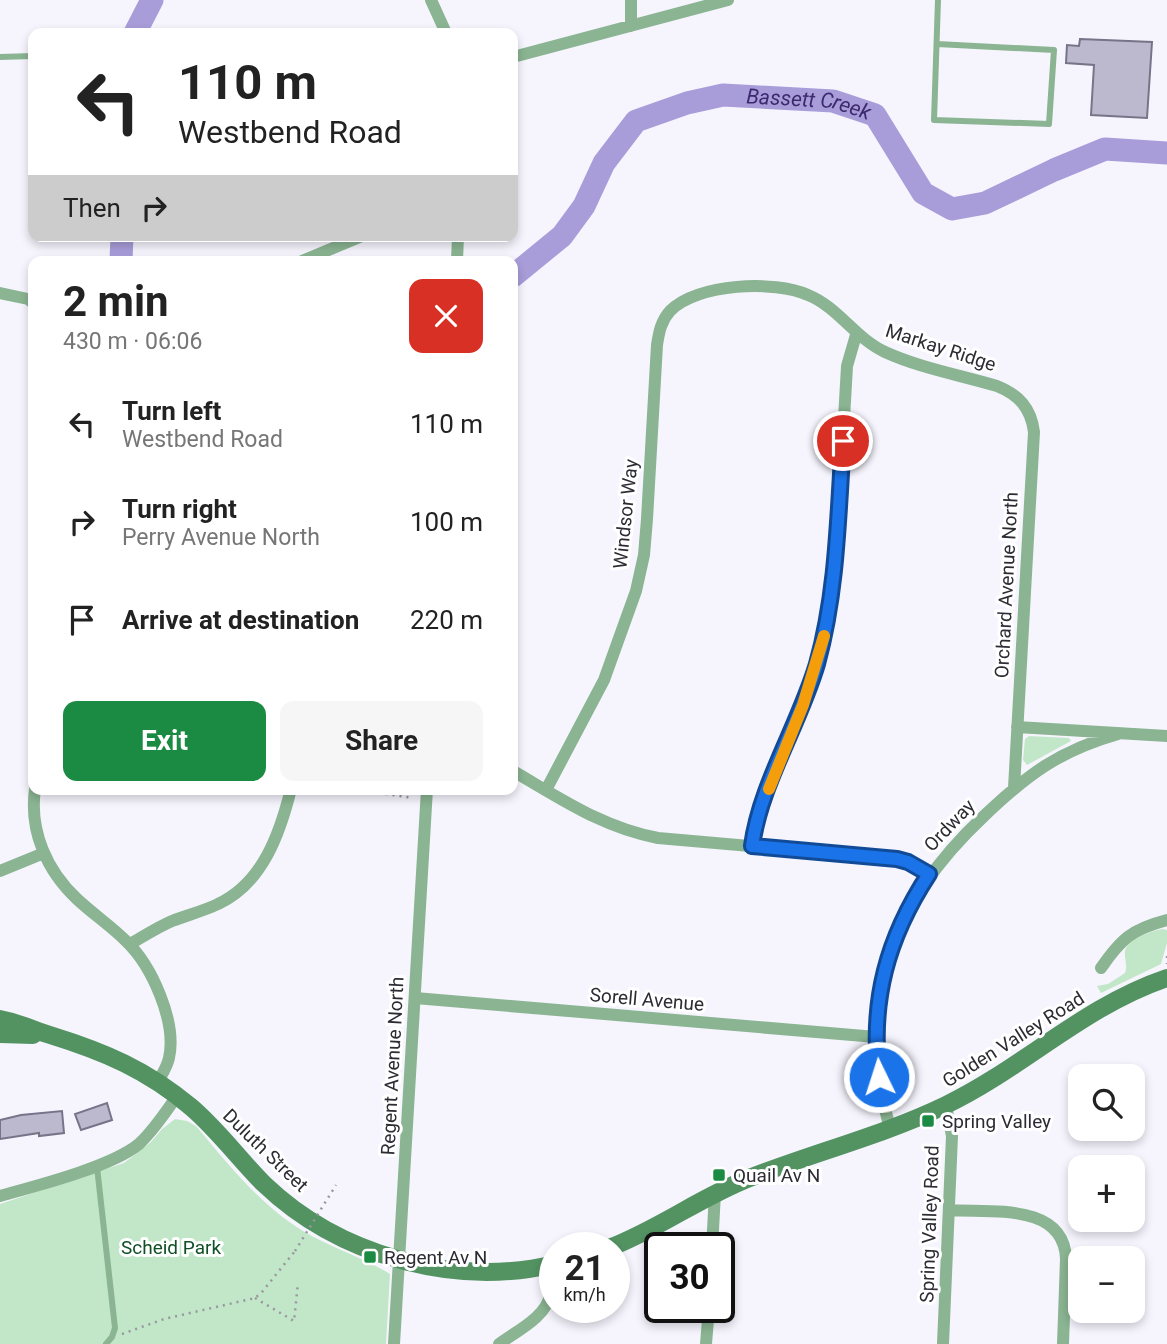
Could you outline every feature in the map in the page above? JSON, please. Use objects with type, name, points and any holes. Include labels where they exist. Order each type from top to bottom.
[{"type":"street","points":[[431,0],[444,28]]},
{"type":"street","points":[[631,0],[631,26]]},
{"type":"street","points":[[518,56],[728,0]]},
{"type":"street","points":[[314,256],[348,242]]},
{"type":"street","name":"Markay Ridge","points":[[671,310],[692,296],[713,291],[781,287],[802,292],[821,302],[856,335],[883,351],[1012,392]]},
{"type":"street","points":[[0,293],[28,300]]},
{"type":"street","name":"Windsor Way","points":[[546,790],[604,680],[636,591],[644,555],[657,345],[663,320],[671,310]]},
{"type":"street","points":[[752,846],[755,821],[803,705],[827,624],[837,541],[847,366],[856,335]]},
{"type":"street","name":"Orchard Avenue North","points":[[1012,392],[1028,410],[1034,432],[1014,788]]},
{"type":"street","name":"Ordway","points":[[1017,727],[1167,736]]},
{"type":"street","name":"Ordway","points":[[890,1128],[880,1092],[876,1037],[881,987],[891,947],[903,917],[929,874],[960,838],[1014,788],[1058,756],[1118,734]]},
{"type":"street","points":[[518,774],[588,815],[634,833],[657,838],[897,859],[929,874]]},
{"type":"street","points":[[35,795],[34,820],[44,853],[61,884],[130,944],[163,1000],[170,1048],[167,1064],[158,1082]]},
{"type":"street","points":[[130,944],[173,920],[220,904],[238,892],[256,874],[270,851],[284,818],[290,795]]},
{"type":"street","name":"Regent Avenue North","points":[[394,1344],[426,795]]},
{"type":"street","points":[[0,871],[44,853]]},
{"type":"street","points":[[1101,968],[1125,936],[1150,924],[1167,920]]},
{"type":"street","name":"Golden Valley Road","points":[[630,1240],[715,1193],[751,1177],[890,1128],[946,1105],[984,1084],[1072,1025],[1121,998],[1167,978]]},
{"type":"street","name":"Sorell Avenue","points":[[415,998],[876,1037]]},
{"type":"street","name":"Duluth Street","points":[[0,1018],[89,1047],[158,1082],[215,1130],[265,1185],[299,1212],[336,1234],[376,1252],[444,1269],[479,1271],[539,1266]]},
{"type":"street","name":"Duluth Street","points":[[0,1034],[51,1035]]},
{"type":"street","points":[[0,1196],[124,1154],[140,1143],[177,1097]]},
{"type":"street","name":"Spring Valley Road","points":[[943,1344],[952,1136],[946,1105]]},
{"type":"street","points":[[713,1232],[715,1193]]},
{"type":"street","points":[[949,1210],[1026,1214],[1042,1219],[1061,1236],[1066,1248],[1063,1344]]},
{"type":"street","points":[[499,1344],[539,1313]]},
{"type":"street","points":[[706,1344],[708,1323]]},
{"type":"lane","points":[[937,44],[1054,50],[1049,124],[934,120],[938,0]]},
{"type":"lane","points":[[0,57],[28,56]]},
{"type":"lane","points":[[96,1165],[114,1321],[112,1337],[106,1344]]},
{"type":"path","points":[[394,795],[416,798]]},
{"type":"path","points":[[1167,956],[1167,964]]},
{"type":"path","points":[[112,1337],[164,1319],[255,1297],[295,1251],[336,1185]]},
{"type":"path","points":[[255,1297],[293,1321],[298,1283]]},
{"type":"green space","points":[[1029,736],[1069,738],[1071,741],[1027,765],[1023,760],[1025,739]]},
{"type":"green space","points":[[1167,930],[1167,943],[1161,964],[1101,993],[1097,986],[1108,984],[1125,973],[1125,951],[1130,943],[1147,933]]},
{"type":"green space","name":"Scheid Park","points":[[175,1119],[196,1126],[245,1183],[287,1221],[390,1274],[386,1344],[0,1344],[0,1204],[124,1163]]},
{"type":"building","points":[[1080,39],[1152,42],[1147,118],[1091,115],[1094,65],[1066,63],[1067,45],[1079,46]]},
{"type":"building","points":[[107,1103],[112,1120],[81,1130],[75,1114]]},
{"type":"building","points":[[62,1111],[64,1133],[39,1136],[39,1133],[0,1139],[0,1120]]},
{"type":"waterway","name":"Bassett Creek","points":[[138,28],[152,0]]},
{"type":"waterway","name":"Bassett Creek","points":[[518,272],[562,236],[584,206],[604,163],[636,121],[687,103],[723,95],[833,101],[875,115],[923,193],[952,209],[985,203],[1105,149],[1167,153]]},
{"type":"waterway","name":"Bassett Creek","points":[[121,256],[122,242]]},
{"type":"slow traffic","points":[[769,789],[803,705],[824,636]]},
{"type":"place","name":"Spring Valley","points":[[928,1121]]},
{"type":"place","name":"Quail Av N","points":[[719,1175]]},
{"type":"place","name":"Regent Av N","points":[[370,1257]]},
{"type":"route","points":[[843,441],[837,541],[827,624],[803,705],[755,821],[752,846],[897,859],[929,874],[903,917],[887,958],[877,1021],[879,1077]]}]
